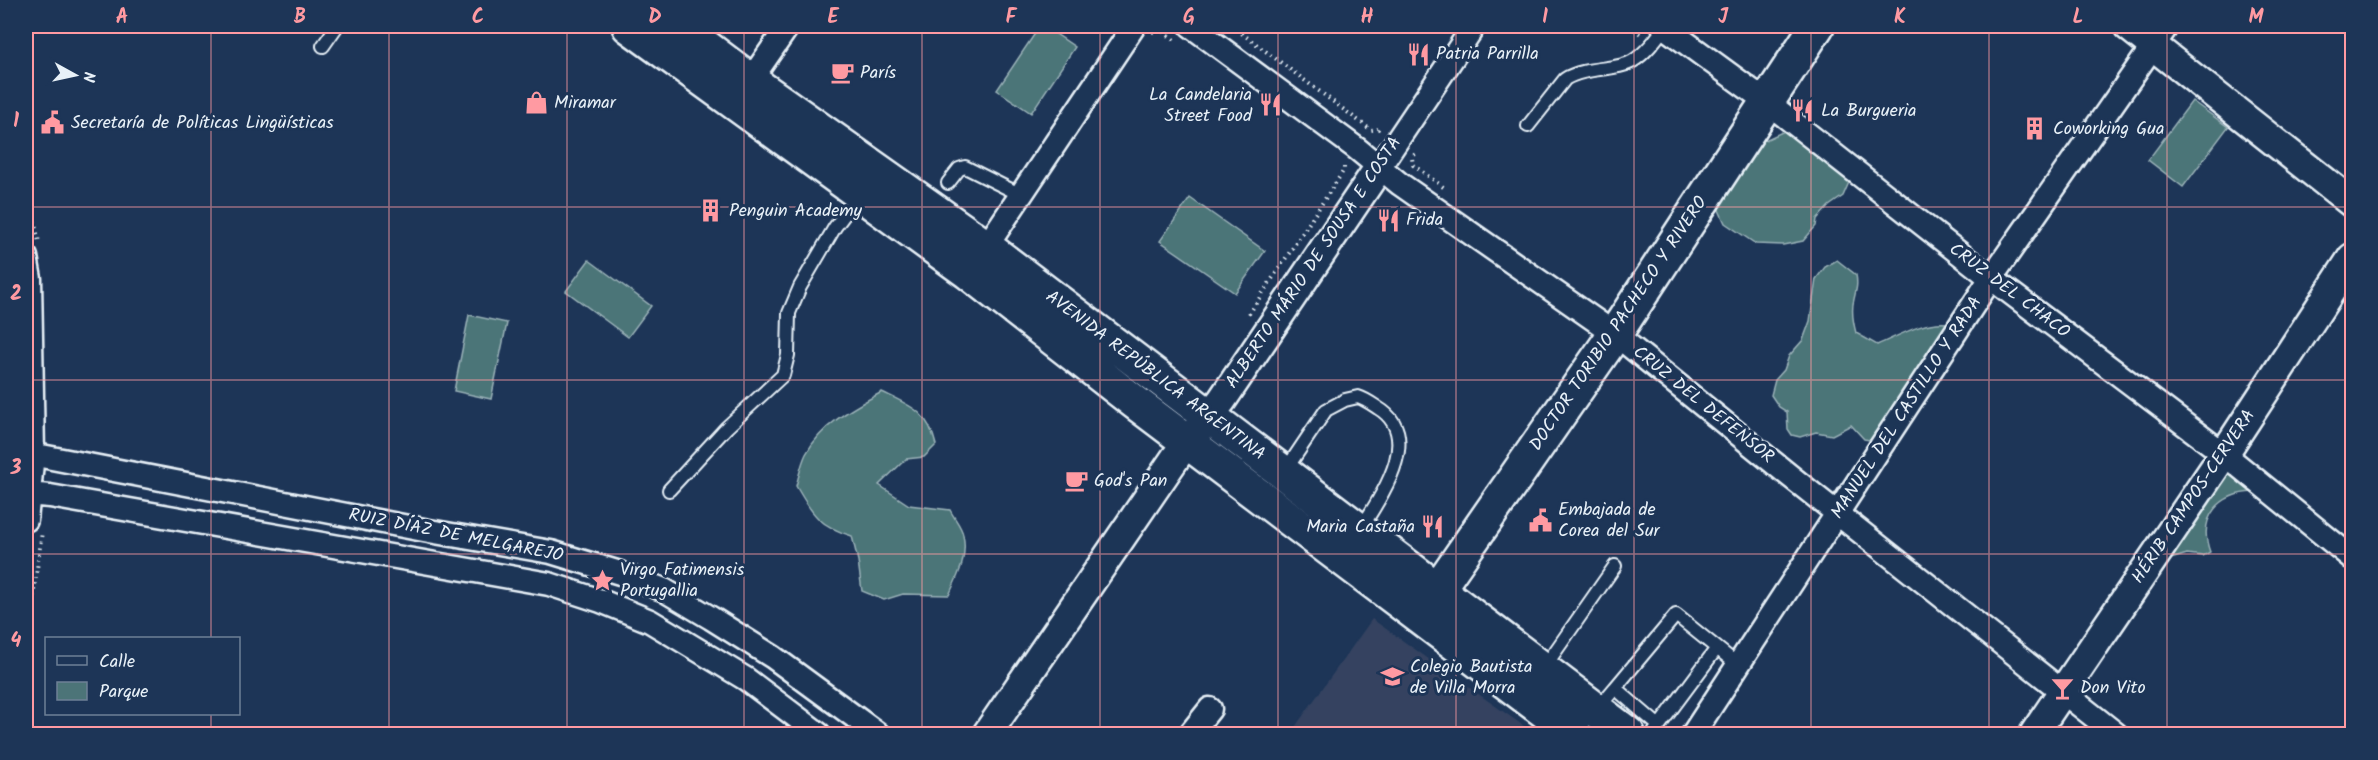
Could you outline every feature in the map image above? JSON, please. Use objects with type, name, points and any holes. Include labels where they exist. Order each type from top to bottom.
[{"type":"main road","name":"AVENIDA REPÚBLICA ARGENTINA","points":[[629,26],[743,92],[977,260],[1208,416],[1359,531],[1430,607],[1542,670],[1628,735]]},
{"type":"main road","name":"AVENIDA REPÚBLICA ARGENTINA","points":[[678,26],[743,92],[857,191],[977,260],[1188,441],[1359,572],[1382,575],[1596,711]]},
{"type":"main road","name":"DOCTOR TORIBIO PACHECO Y RIVERO","points":[[1430,607],[1615,334],[1817,26]]},
{"type":"street","points":[[743,92],[788,26]]},
{"type":"street","name":"ALBERTO MÁRIO DE SOUSA E COSTA","points":[[987,735],[1188,441],[1222,400],[1474,26]]},
{"type":"street","points":[[2128,26],[2160,35],[2352,203]]},
{"type":"street","points":[[977,260],[1021,195],[1144,28]]},
{"type":"street","name":"CRUZ DEL CHACO","points":[[1658,30],[1767,102],[1991,278],[2224,454],[2352,558]]},
{"type":"street","name":"CRUZ DEL DEFENSOR","points":[[1186,35],[1380,166],[1400,183],[1615,334],[2116,735]]},
{"type":"street","name":"MANUEL DEL CASTILLO Y RADA","points":[[1693,735],[1991,278],[2160,35]]},
{"type":"street","points":[[26,257],[30,279],[27,494],[34,523]]},
{"type":"street","name":"HÉRIB CAMPOS-CERVERA","points":[[2034,735],[2224,454],[2348,276]]},
{"type":"street","name":"RUIZ DÍAZ DE MELGAREJO","points":[[29,454],[552,552],[620,573],[664,590],[711,618],[773,657],[878,735]]},
{"type":"street","name":"RUIZ DÍAZ DE MELGAREJO","points":[[27,494],[448,564],[549,584],[601,601],[650,621],[746,679],[819,735]]},
{"type":"street","points":[[448,564],[453,535]]},
{"type":"street","points":[[692,645],[711,618]]},
{"type":"street","points":[[1190,735],[1210,709]]},
{"type":"lane","points":[[323,46],[337,26]]},
{"type":"lane","points":[[1528,126],[1565,79],[1573,74],[1592,69],[1632,62],[1651,45],[1658,30]]},
{"type":"lane","points":[[948,183],[959,169],[965,167],[1021,195]]},
{"type":"lane","points":[[669,490],[727,427],[783,375],[788,355],[789,313],[800,287],[835,227],[853,203],[857,191]]},
{"type":"lane","points":[[1283,473],[1326,410],[1336,404],[1358,397],[1386,413],[1396,430],[1397,457],[1384,492],[1359,531]]},
{"type":"lane","points":[[1542,670],[1615,566]]},
{"type":"lane","points":[[1717,648],[1656,730],[1596,711],[1674,615],[1677,615],[1738,665]]},
{"type":"path","points":[[1232,26],[1371,130],[1378,129],[1384,119]]},
{"type":"path","points":[[1487,44],[1500,26]]},
{"type":"path","points":[[1629,26],[1658,30]]},
{"type":"path","points":[[1144,28],[1162,28],[1186,35]]},
{"type":"path","points":[[1419,148],[1413,158],[1413,165],[1451,192]]},
{"type":"path","points":[[1248,316],[1344,170],[1344,163]]},
{"type":"path","points":[[26,650],[34,523]]},
{"type":"shaded area","name":"Colegio Bautista de Villa Morra","points":[[1372,619],[1535,734],[1290,734]]},
{"type":"green space","points":[[1040,26],[1044,26],[1075,47],[1031,113],[997,90]]},
{"type":"green space","points":[[2192,101],[2228,127],[2183,187],[2148,160]]},
{"type":"green space","points":[[1791,128],[1850,180],[1843,196],[1817,219],[1816,226],[1803,241],[1783,245],[1756,244],[1725,223],[1719,210],[1719,188],[1742,159],[1763,141]]},
{"type":"green space","points":[[1190,198],[1265,251],[1235,293],[1160,241]]},
{"type":"green space","points":[[589,260],[651,306],[628,337],[566,291]]},
{"type":"green space","points":[[1837,260],[1856,275],[1853,320],[1856,333],[1877,345],[1929,324],[1947,323],[1952,339],[1876,441],[1864,439],[1851,425],[1832,435],[1816,432],[1800,437],[1792,435],[1788,429],[1787,412],[1779,407],[1771,395],[1775,380],[1784,370],[1789,356],[1803,340],[1810,321],[1816,279],[1825,267]]},
{"type":"green space","points":[[469,315],[507,323],[491,399],[454,391]]},
{"type":"green space","points":[[882,392],[917,411],[933,434],[936,445],[924,457],[906,459],[879,485],[909,505],[950,510],[960,526],[964,551],[956,581],[949,595],[903,594],[884,600],[862,591],[852,536],[832,528],[818,518],[796,486],[806,454],[829,425]]},
{"type":"green space","points":[[2219,457],[2254,492],[2231,497],[2214,509],[2207,528],[2210,552],[2203,556],[2187,554],[2171,559],[2163,557],[2158,534],[2166,513],[2183,492]]},
{"type":"place","name":"Patria Parrilla","points":[[1418,54]]},
{"type":"place","name":"París","points":[[842,73]]},
{"type":"place","name":"Miramar","points":[[536,103]]},
{"type":"place","name":"La Candelaria Street Food","points":[[1270,105]]},
{"type":"place","name":"La Burgueria","points":[[1803,111]]},
{"type":"place","name":"Secretaría de Políticas Lingüísticas","points":[[53,123]]},
{"type":"place","name":"Coworking Gua","points":[[2035,129]]},
{"type":"place","name":"Penguin Academy","points":[[711,211]]},
{"type":"place","name":"Frida","points":[[1388,220]]},
{"type":"place","name":"God's Pan","points":[[1076,481]]},
{"type":"place","name":"Embajada de Corea del Sur","points":[[1540,520]]},
{"type":"place","name":"Maria Castaña","points":[[1433,527]]},
{"type":"place","name":"Virgo Fatimensis Portugallia","points":[[602,580]]},
{"type":"place","name":"Colegio Bautista de Villa Morra","points":[[1392,677]]},
{"type":"place","name":"Don Vito","points":[[2062,688]]}]
